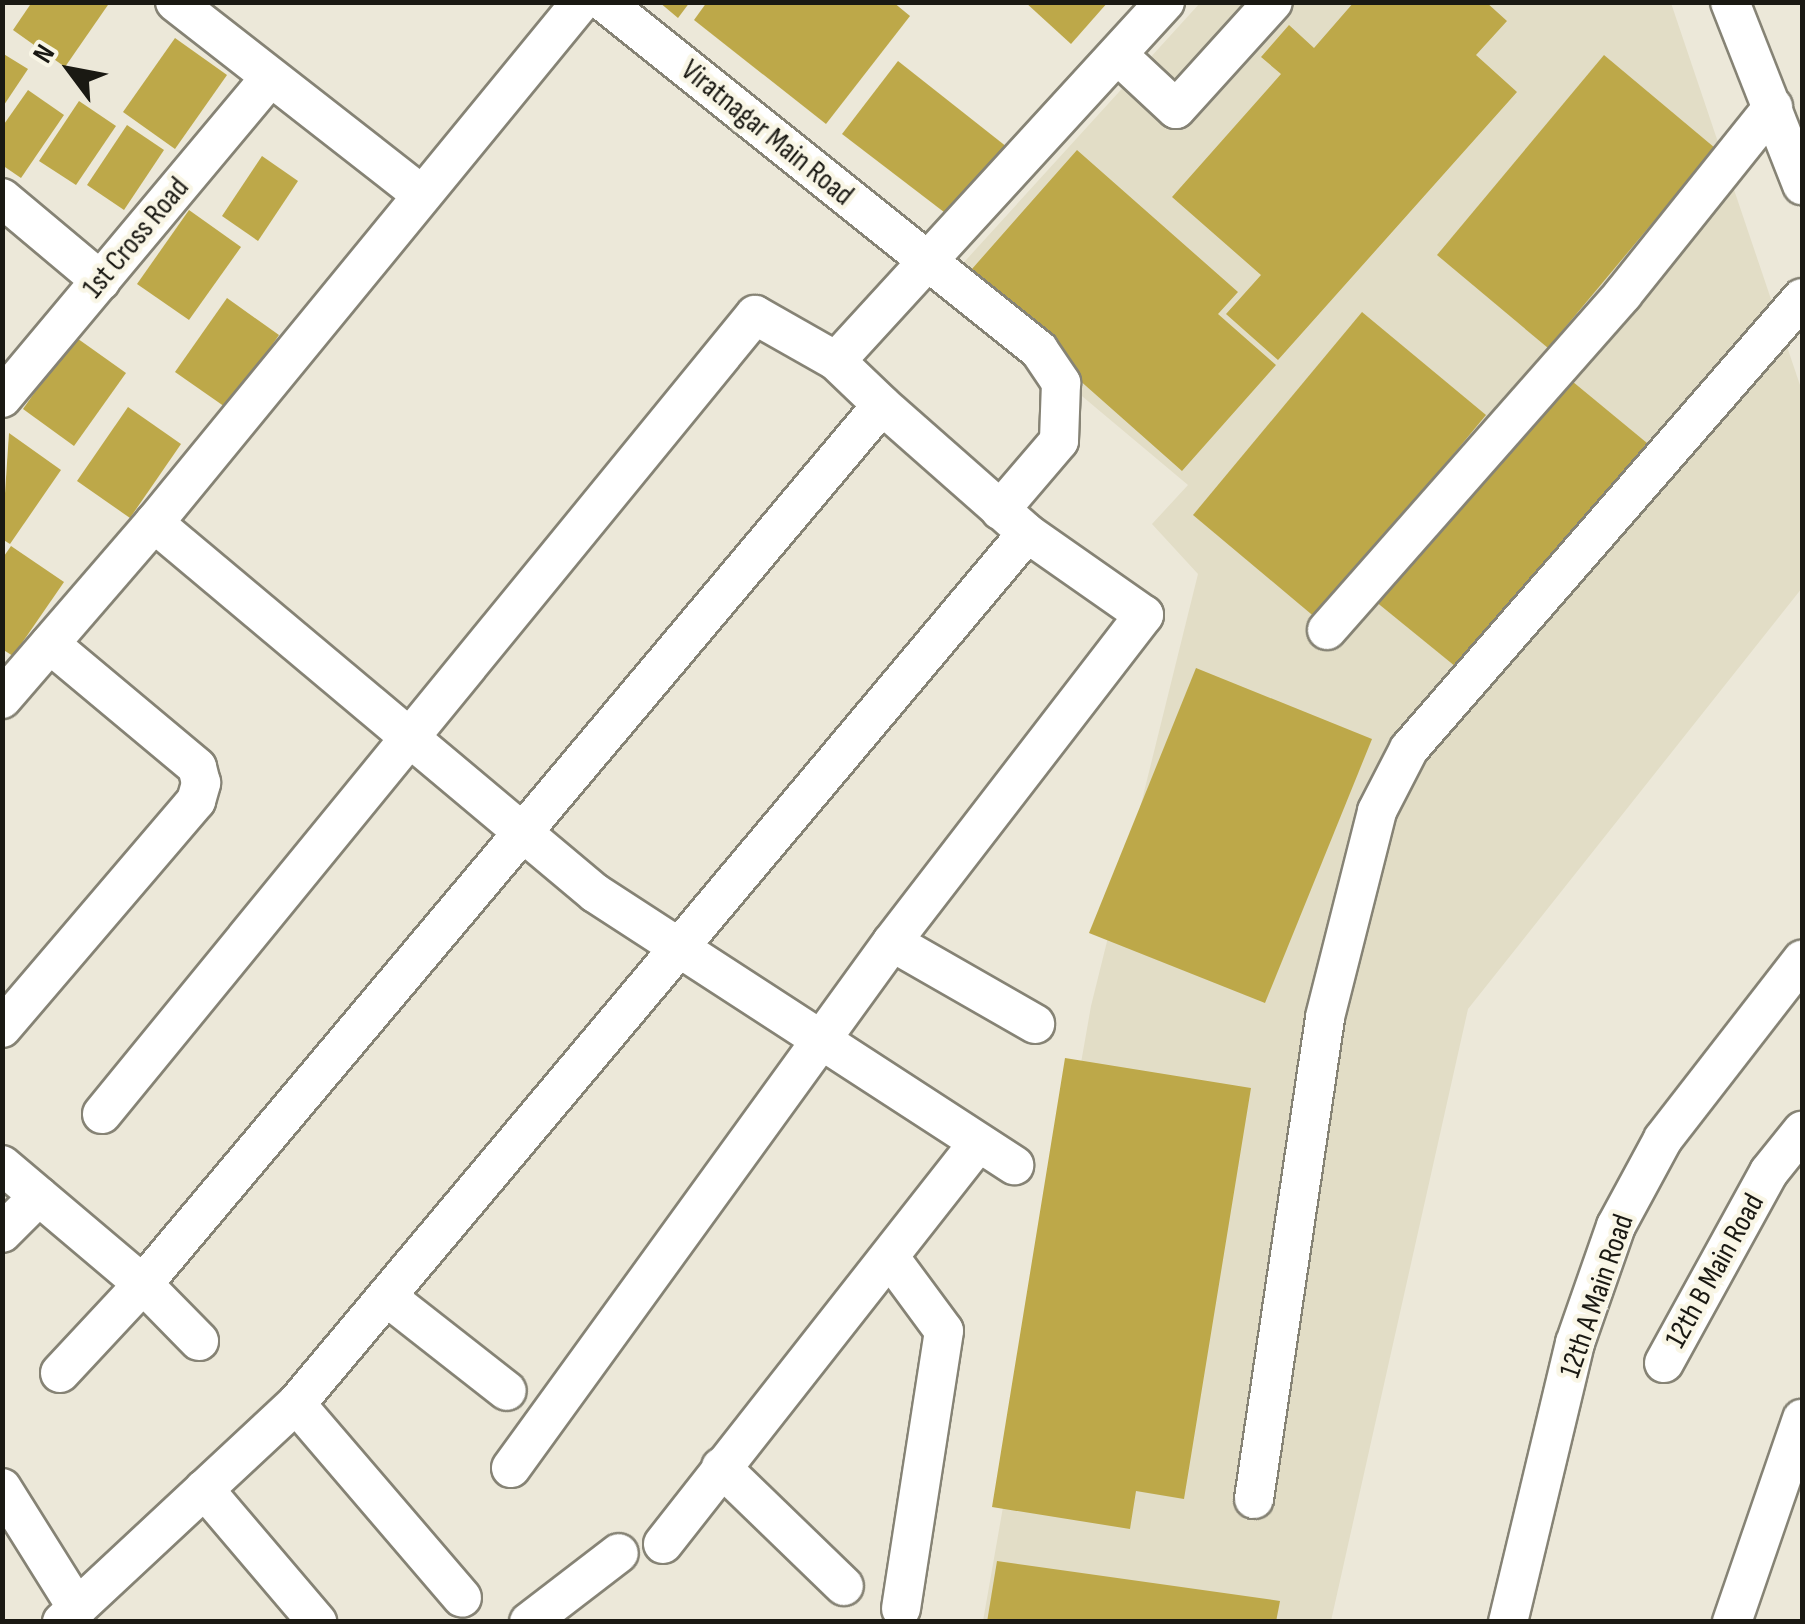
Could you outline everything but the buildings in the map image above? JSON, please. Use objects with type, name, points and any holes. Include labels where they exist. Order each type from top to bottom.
[{"type":"street","points":[[175,2],[422,195]]},
{"type":"street","points":[[2,699],[154,523],[581,2]]},
{"type":"street","name":"Viratnagar Main Road","points":[[70,1614],[296,1404],[684,949],[1014,522],[1060,440],[1060,383],[1038,350],[604,2]]},
{"type":"street","points":[[836,361],[930,263],[1165,2]]},
{"type":"street","points":[[1118,55],[1176,109],[1273,2]]},
{"type":"street","points":[[1730,2],[1784,109],[1802,185]]},
{"type":"street","name":"1st Cross Road","points":[[2,398],[270,77]]},
{"type":"street","points":[[1326,630],[1784,109]]},
{"type":"street","points":[[2,198],[101,280]]},
{"type":"street","points":[[1254,1499],[1325,1016],[1376,811],[1409,749],[1802,298]]},
{"type":"street","points":[[102,1114],[755,315],[836,361],[1014,522],[1144,615],[892,942],[826,1040],[511,1468]]},
{"type":"street","points":[[60,1373],[143,1284],[882,405]]},
{"type":"street","points":[[154,523],[523,833],[684,949],[1014,1164]]},
{"type":"street","points":[[2,1028],[196,801],[201,783],[197,767],[50,644]]},
{"type":"street","points":[[892,942],[1034,1024]]},
{"type":"street","name":"12th A Main Road","points":[[1508,1622],[1575,1343],[1616,1226],[1663,1139],[1802,960]]},
{"type":"street","name":"12th B Main Road","points":[[1664,1363],[1769,1172],[1802,1132]]},
{"type":"street","points":[[663,1544],[891,1259],[978,1143]]},
{"type":"street","points":[[2,1165],[143,1284],[199,1341]]},
{"type":"street","points":[[2,1233],[39,1196]]},
{"type":"street","points":[[891,1259],[944,1331],[901,1609]]},
{"type":"street","points":[[387,1297],[507,1391]]},
{"type":"street","points":[[296,1404],[462,1598]]},
{"type":"street","points":[[1732,1622],[1802,1418]]},
{"type":"street","points":[[721,1467],[844,1586]]},
{"type":"street","points":[[2,1488],[70,1614]]},
{"type":"street","points":[[204,1489],[317,1622]]},
{"type":"street","points":[[528,1622],[620,1553]]},
{"type":"shaded area","points":[[1200,3],[1671,3],[1802,391],[1802,588],[1468,1009],[1331,1621],[983,1621],[1091,1006],[1198,574],[1152,524],[1188,485],[946,282]]}]
